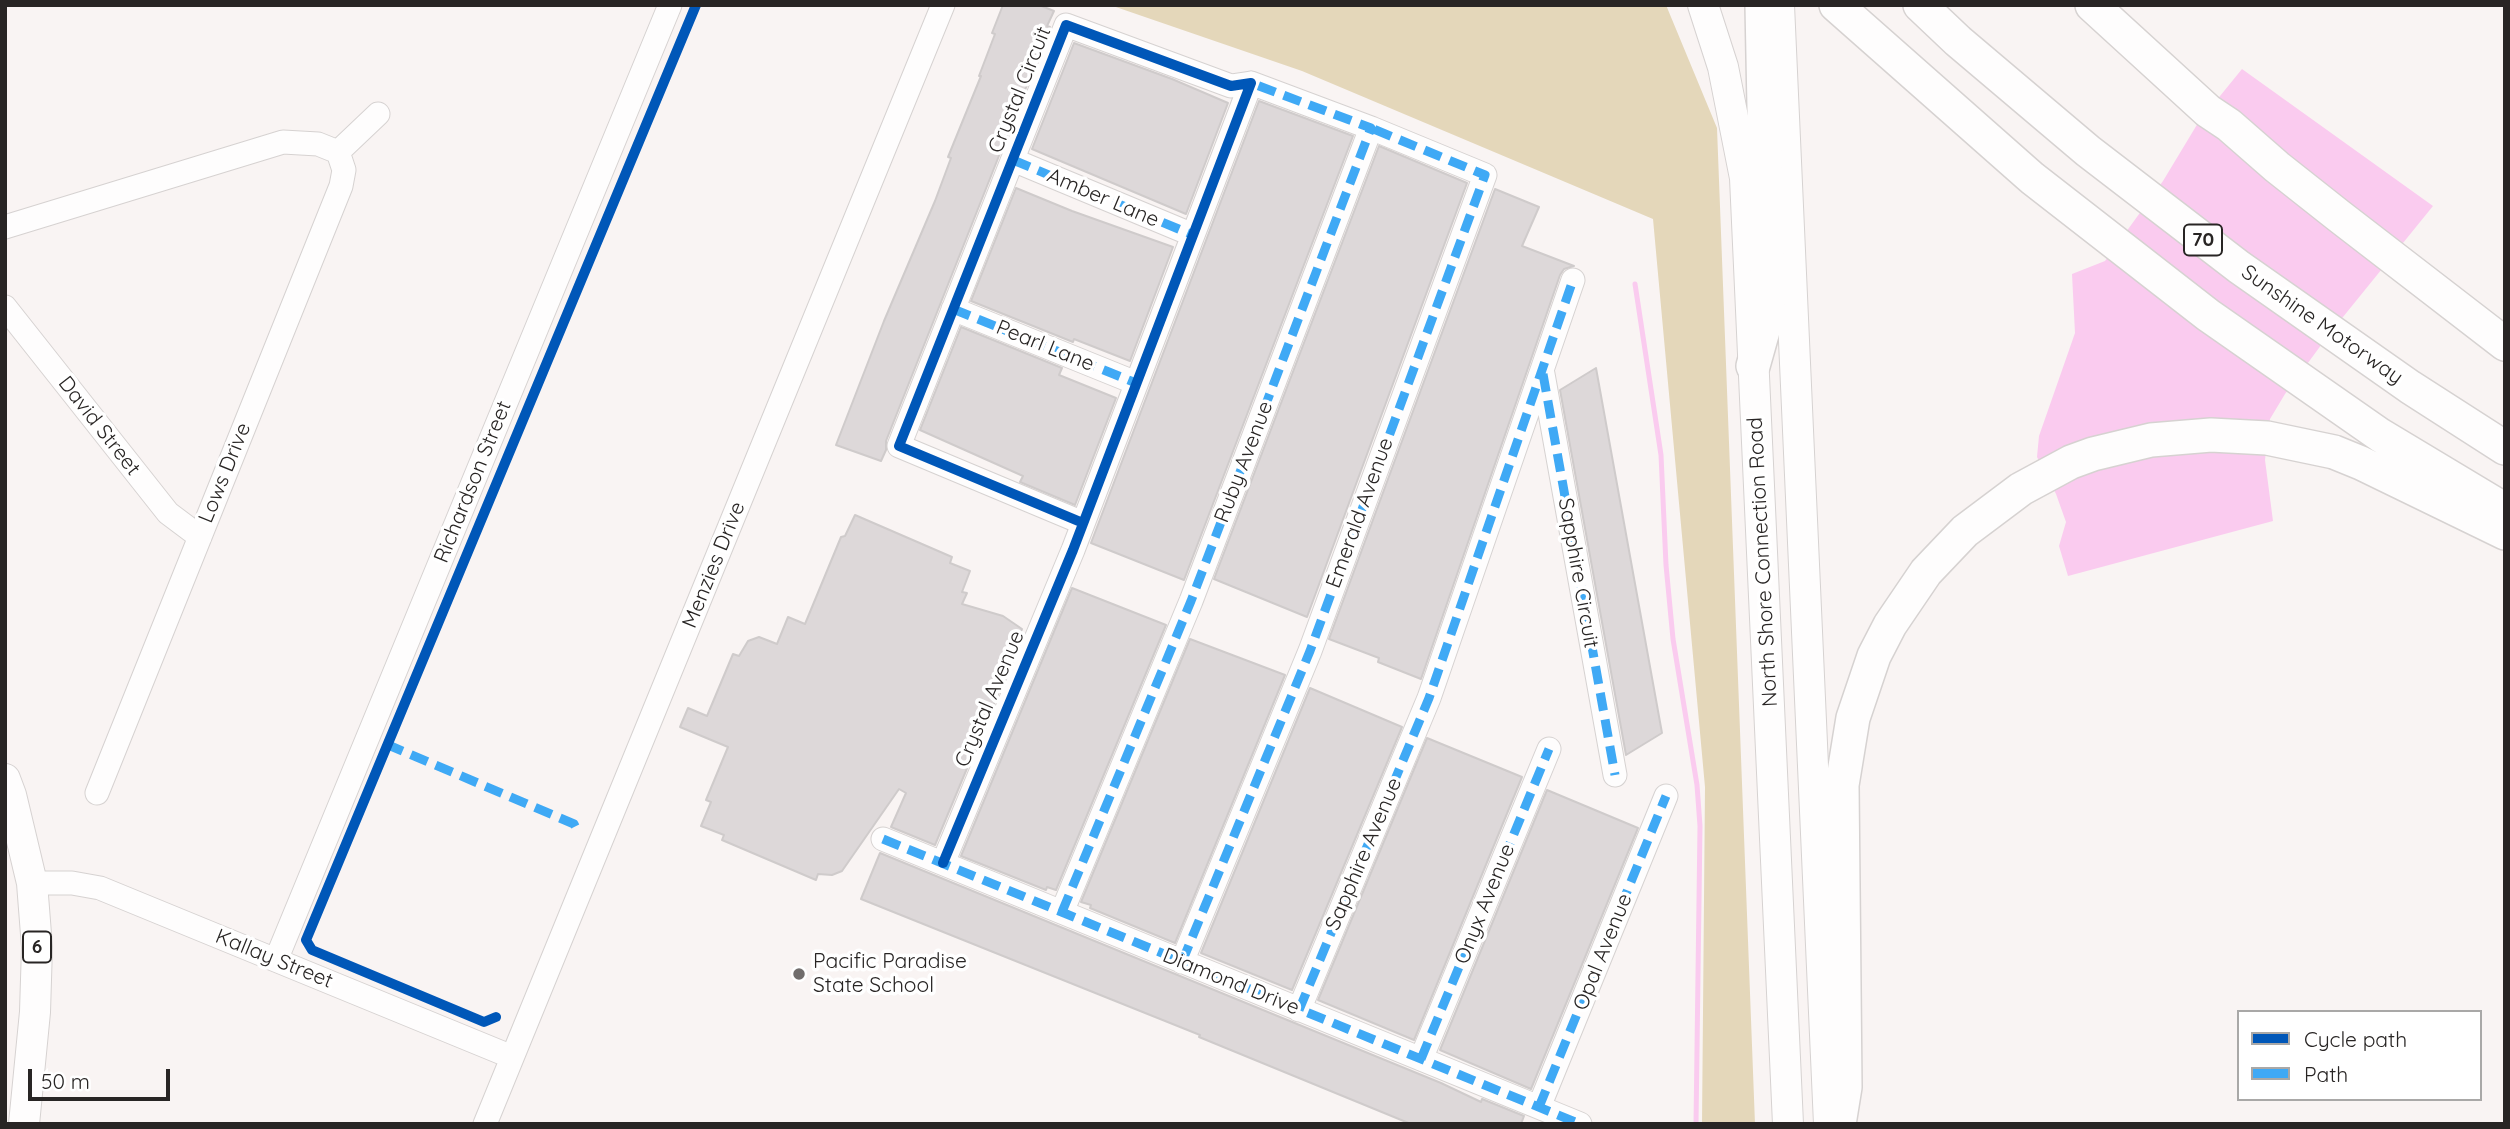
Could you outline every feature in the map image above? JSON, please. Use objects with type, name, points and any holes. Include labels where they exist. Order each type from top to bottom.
[{"type":"highway","points":[[1836,5],[2032,178],[2208,315],[2380,435],[2505,510]]},
{"type":"highway","name":"Sunshine Motorway","points":[[1920,5],[1958,41],[2078,143],[2227,259],[2410,387],[2505,448]]},
{"type":"highway","points":[[2092,5],[2208,111],[2505,344]]},
{"type":"highway","points":[[2112,5],[2215,103],[2229,125]]},
{"type":"highway","points":[[1754,366],[1768,313],[1771,14]]},
{"type":"highway","points":[[1839,1124],[1845,1087],[1842,785],[1853,718],[1874,656],[1890,625],[1926,572],[1965,531],[2021,489],[2071,463],[2151,440],[2211,435],[2267,438],[2334,453],[2361,463],[2505,533]]},
{"type":"main road","name":"North Shore Connection Road","points":[[1703,5],[1723,67],[1745,178],[1788,1124]]},
{"type":"main road","name":"North Shore Connection Road","points":[[1771,14],[1829,1124]]},
{"type":"main road","name":"6","points":[[5,779],[32,883],[37,947],[23,1120]]},
{"type":"street","name":"Richardson Street","points":[[276,960],[670,5]]},
{"type":"street","name":"Menzies Drive","points":[[485,1124],[943,5]]},
{"type":"street","name":"Crystal Circuit","points":[[1083,523],[899,446],[1066,25],[1231,86],[1251,83]]},
{"type":"street","points":[[1083,523],[1251,83],[1371,128]]},
{"type":"street","points":[[5,227],[283,142],[318,144],[338,152],[378,114]]},
{"type":"street","name":"Ruby Avenue","points":[[1062,912],[1191,601],[1371,128]]},
{"type":"street","name":"Emerald Avenue","points":[[1182,962],[1310,651],[1485,174],[1371,128]]},
{"type":"street","name":"Lows Drive","points":[[97,793],[341,186],[344,170],[338,152]]},
{"type":"street","name":"Amber Lane","points":[[1013,160],[1193,235]]},
{"type":"street","name":"Sapphire Circuit","points":[[1429,698],[1573,280]]},
{"type":"street","name":"David Street","points":[[5,307],[168,513],[200,537]]},
{"type":"street","name":"Pearl Lane","points":[[953,309],[1136,383]]},
{"type":"street","name":"Sapphire Circuit","points":[[1542,370],[1615,775]]},
{"type":"street","name":"Crystal Avenue","points":[[943,863],[1083,523]]},
{"type":"street","name":"Sapphire Avenue","points":[[1299,1010],[1429,698]]},
{"type":"street","name":"Onyx Avenue","points":[[1421,1059],[1549,749]]},
{"type":"street","name":"Opal Avenue","points":[[1539,1107],[1666,796]]},
{"type":"street","name":"Diamond Drive","points":[[883,839],[1580,1124]]},
{"type":"street","name":"Kallay Street","points":[[32,883],[72,883],[100,888],[512,1057]]},
{"type":"shaded area","points":[[1110,5],[1666,5],[1717,128],[1755,1124],[1702,1124],[1705,787],[1653,219],[1302,71]]},
{"type":"shaded area","points":[[2242,69],[2433,206],[2330,333],[2270,419],[2265,460],[2273,521],[2068,576],[2059,546],[2066,522],[2056,494],[2037,457],[2039,436],[2075,333],[2072,274],[2105,261],[2163,181],[2198,123]]},
{"type":"building","points":[[1003,5],[1039,5],[1054,11],[886,441],[886,450],[881,461],[836,445],[884,321],[935,201],[951,158],[948,157],[981,76],[995,34],[992,33]]},
{"type":"building","points":[[1074,43],[1228,103],[1186,214],[1032,149]]},
{"type":"building","points":[[1259,101],[1353,136],[1184,580],[1091,543]]},
{"type":"building","points":[[1379,146],[1467,183],[1307,617],[1214,579]]},
{"type":"building","points":[[1016,188],[1173,247],[1130,361],[1074,339],[1073,342],[971,301]]},
{"type":"building","points":[[1495,189],[1539,207],[1522,246],[1574,266],[1564,269],[1560,275],[1421,679],[1378,662],[1379,658],[1329,639]]},
{"type":"building","points":[[961,327],[1062,368],[1059,375],[1116,398],[1075,505],[1020,482],[1023,476],[920,430]]},
{"type":"building","points":[[1596,368],[1662,733],[1626,755],[1560,390]]},
{"type":"building","points":[[855,515],[952,557],[950,563],[970,571],[962,592],[967,593],[962,604],[1003,616],[1022,629],[1013,650],[1016,651],[935,845],[891,827],[906,793],[899,789],[842,871],[832,875],[818,874],[816,880],[722,840],[724,835],[701,826],[711,802],[706,800],[728,747],[680,727],[688,708],[707,716],[733,654],[739,656],[748,641],[759,637],[777,644],[788,617],[805,624],[841,537],[845,536]]},
{"type":"building","points":[[1072,588],[1166,625],[1056,890],[1047,887],[1046,890],[961,856]]},
{"type":"building","points":[[1190,639],[1285,675],[1175,943],[1081,902]]},
{"type":"building","points":[[1310,688],[1402,727],[1292,990],[1201,953]]},
{"type":"building","points":[[1427,738],[1522,777],[1414,1040],[1318,1000]]},
{"type":"building","points":[[1547,790],[1638,828],[1531,1089],[1440,1050]]},
{"type":"building","points":[[880,853],[1441,1083],[1481,1102],[1482,1099],[1524,1116],[1521,1124],[1411,1124],[1199,1037],[1200,1035],[861,899]]},
{"type":"waterway","points":[[1635,284],[1661,455],[1666,565],[1673,639],[1697,785],[1700,826],[1696,1124]]},
{"type":"marked path","points":[[1062,912],[1191,601],[1371,128],[1251,83]]},
{"type":"marked path","points":[[1182,962],[1310,651],[1485,175],[1371,128]]},
{"type":"marked path","points":[[1013,160],[1193,235]]},
{"type":"marked path","points":[[1299,1010],[1429,698],[1573,280]]},
{"type":"marked path","points":[[953,309],[1136,383]]},
{"type":"marked path","points":[[1543,374],[1615,775]]},
{"type":"marked path","points":[[386,744],[574,824],[579,834]]},
{"type":"marked path","points":[[1421,1059],[1549,749]]},
{"type":"marked path","points":[[1539,1107],[1666,796]]},
{"type":"marked path","points":[[883,839],[1580,1124]]},
{"type":"cycle path","points":[[496,1017],[484,1022],[312,950],[306,940],[696,5]]},
{"type":"cycle path","points":[[943,863],[1073,550],[1251,83],[1231,86],[1066,25],[899,446],[1083,523]]},
{"type":"place","name":"Pacific Paradise State School","points":[[799,974]]}]
